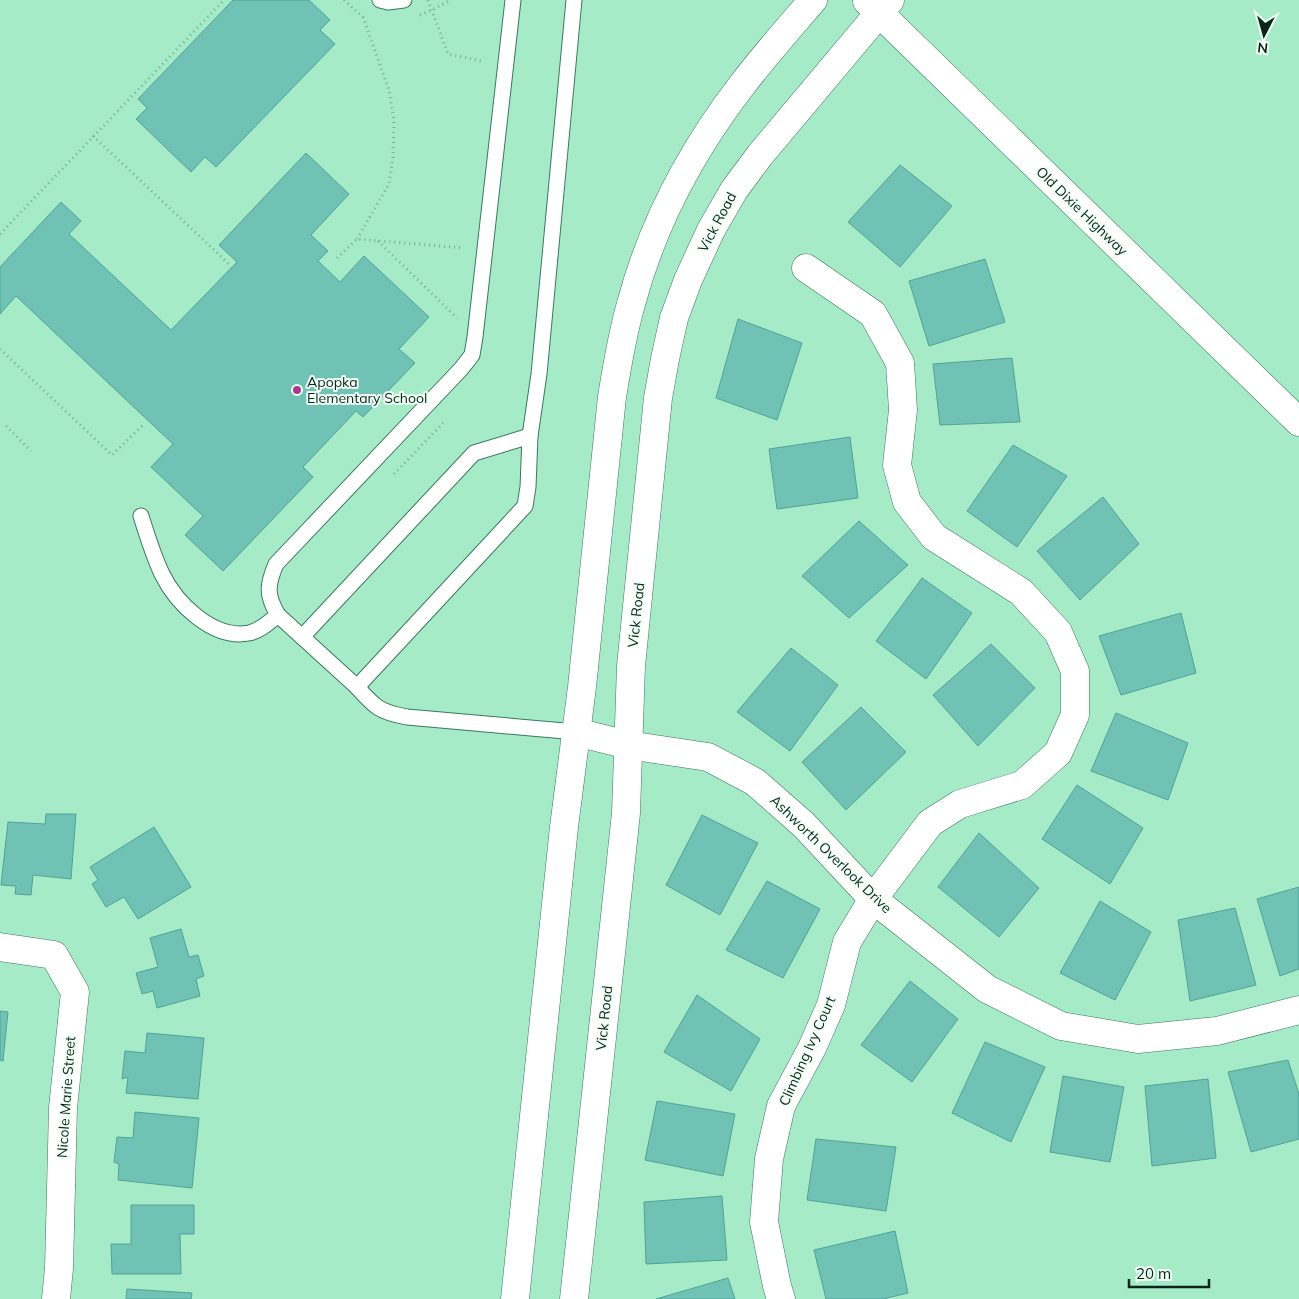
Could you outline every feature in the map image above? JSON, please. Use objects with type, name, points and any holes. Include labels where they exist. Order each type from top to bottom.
[{"type":"street","points":[[515,1299],[564,827],[612,397],[631,303],[646,254],[666,208],[687,167],[742,85],[813,0]]},
{"type":"street","name":"Old Dixie Highway","points":[[878,4],[1299,422]]},
{"type":"street","name":"Vick Road","points":[[574,1299],[626,813],[631,666],[658,398],[674,318],[710,230],[734,190],[878,4]]},
{"type":"street","name":"Climbing Ivy Court","points":[[781,1299],[764,1222],[769,1159],[781,1106],[812,1048],[831,1005],[847,942],[873,898],[930,823],[960,804],[1022,785],[1058,753],[1075,715],[1075,671],[1058,632],[1021,592],[934,537],[907,502],[896,465],[903,410],[900,363],[873,314],[806,268]]},
{"type":"street","name":"Ashworth Overlook Drive","points":[[576,732],[628,745],[708,756],[755,782],[804,825],[873,898],[987,989],[1061,1026],[1138,1039],[1217,1031],[1299,1010]]},
{"type":"street","name":"Nicole Marie Street","points":[[0,947],[54,955],[75,992],[63,1108],[59,1268],[56,1299]]},
{"type":"lane","points":[[380,0],[388,2],[404,0]]},
{"type":"lane","points":[[513,0],[472,355],[455,376],[276,564],[270,578],[269,589],[271,603],[278,615],[375,706],[391,714],[576,732]]},
{"type":"lane","points":[[356,687],[525,506],[528,487],[530,436],[539,374],[574,0]]},
{"type":"lane","points":[[302,637],[474,453],[530,436]]},
{"type":"lane","points":[[141,516],[162,574],[177,598],[199,619],[216,628],[238,634],[262,628],[278,615]]},
{"type":"path","points":[[0,234],[224,0]]},
{"type":"path","points":[[428,0],[448,54],[481,61]]},
{"type":"path","points":[[338,258],[357,239],[389,184],[393,148],[394,121],[389,90],[363,17]]},
{"type":"path","points":[[93,136],[229,264]]},
{"type":"path","points":[[357,239],[464,248]]},
{"type":"path","points":[[378,240],[457,319]]},
{"type":"path","points":[[0,348],[112,455],[144,424]]},
{"type":"path","points":[[389,479],[446,420]]},
{"type":"path","points":[[6,426],[31,450]]},
{"type":"building","points":[[233,0],[309,0],[330,20],[320,30],[335,44],[216,167],[205,157],[191,172],[136,119],[147,108],[138,99]]},
{"type":"building","points":[[306,153],[349,194],[311,235],[328,251],[318,261],[340,282],[364,256],[429,317],[399,349],[415,363],[363,417],[356,411],[303,467],[313,477],[223,571],[185,535],[203,516],[151,467],[173,444],[16,296],[0,314],[0,267],[61,202],[81,221],[69,234],[171,330],[237,262],[219,245]]},
{"type":"building","points":[[900,165],[952,206],[900,267],[848,222]]},
{"type":"building","points":[[985,259],[1005,322],[929,346],[909,281]]},
{"type":"building","points":[[738,319],[802,343],[777,420],[716,398]]},
{"type":"building","points":[[1012,358],[1020,422],[940,425],[933,364]]},
{"type":"building","points":[[850,437],[858,498],[777,509],[769,449]]},
{"type":"building","points":[[1013,445],[1067,476],[1017,547],[967,511]]},
{"type":"building","points":[[1103,497],[1139,544],[1080,600],[1037,551]]},
{"type":"building","points":[[859,521],[908,565],[849,618],[802,576]]},
{"type":"building","points":[[922,578],[972,613],[926,679],[876,641]]},
{"type":"building","points":[[1181,613],[1196,673],[1121,695],[1099,636]]},
{"type":"building","points":[[991,644],[1035,688],[978,746],[933,695]]},
{"type":"building","points":[[791,648],[838,685],[790,751],[737,712]]},
{"type":"building","points":[[861,707],[906,752],[846,810],[802,762]]},
{"type":"building","points":[[1116,713],[1188,743],[1168,800],[1091,771]]},
{"type":"building","points":[[1077,785],[1143,828],[1110,884],[1042,839]]},
{"type":"building","points":[[46,814],[76,814],[71,879],[33,875],[31,895],[15,894],[16,886],[1,885],[8,822],[45,824]]},
{"type":"building","points":[[702,815],[758,843],[720,915],[666,885]]},
{"type":"building","points":[[154,827],[191,887],[138,919],[124,897],[106,907],[92,884],[98,880],[90,867]]},
{"type":"building","points":[[979,833],[1039,888],[999,937],[938,887]]},
{"type":"building","points":[[767,881],[820,909],[783,978],[726,950]]},
{"type":"building","points":[[1299,887],[1299,969],[1280,976],[1257,899]]},
{"type":"building","points":[[1100,901],[1151,932],[1115,1000],[1060,973]]},
{"type":"building","points":[[1235,908],[1256,985],[1190,1001],[1178,920]]},
{"type":"building","points":[[181,929],[189,957],[198,955],[204,976],[196,979],[200,996],[157,1008],[153,991],[142,994],[136,973],[158,967],[150,938]]},
{"type":"building","points":[[910,981],[958,1019],[912,1082],[861,1045]]},
{"type":"building","points":[[697,995],[760,1039],[731,1091],[664,1052]]},
{"type":"building","points":[[0,1011],[8,1012],[3,1061],[0,1060]]},
{"type":"building","points":[[147,1033],[204,1038],[198,1099],[126,1093],[128,1077],[122,1079],[125,1051],[145,1053]]},
{"type":"building","points":[[985,1042],[1045,1067],[1011,1142],[952,1113]]},
{"type":"building","points":[[1288,1060],[1299,1094],[1299,1139],[1251,1152],[1228,1072]]},
{"type":"building","points":[[1063,1076],[1124,1087],[1110,1162],[1050,1152]]},
{"type":"building","points":[[1208,1079],[1216,1158],[1152,1166],[1145,1086]]},
{"type":"building","points":[[657,1101],[735,1114],[723,1176],[645,1160]]},
{"type":"building","points":[[135,1112],[199,1118],[192,1188],[118,1180],[119,1164],[114,1162],[117,1137],[133,1138]]},
{"type":"building","points":[[816,1139],[896,1147],[886,1211],[807,1200]]},
{"type":"building","points":[[722,1196],[727,1260],[646,1264],[644,1202]]},
{"type":"building","points":[[131,1205],[194,1205],[194,1234],[180,1234],[181,1274],[112,1274],[111,1244],[131,1244]]},
{"type":"building","points":[[895,1231],[908,1293],[883,1299],[826,1299],[814,1250]]},
{"type":"building","points":[[728,1278],[735,1299],[656,1299]]},
{"type":"building","points":[[127,1289],[192,1293],[191,1299],[126,1299]]},
{"type":"place","name":"Apopka Elementary School","points":[[297,390]]}]
